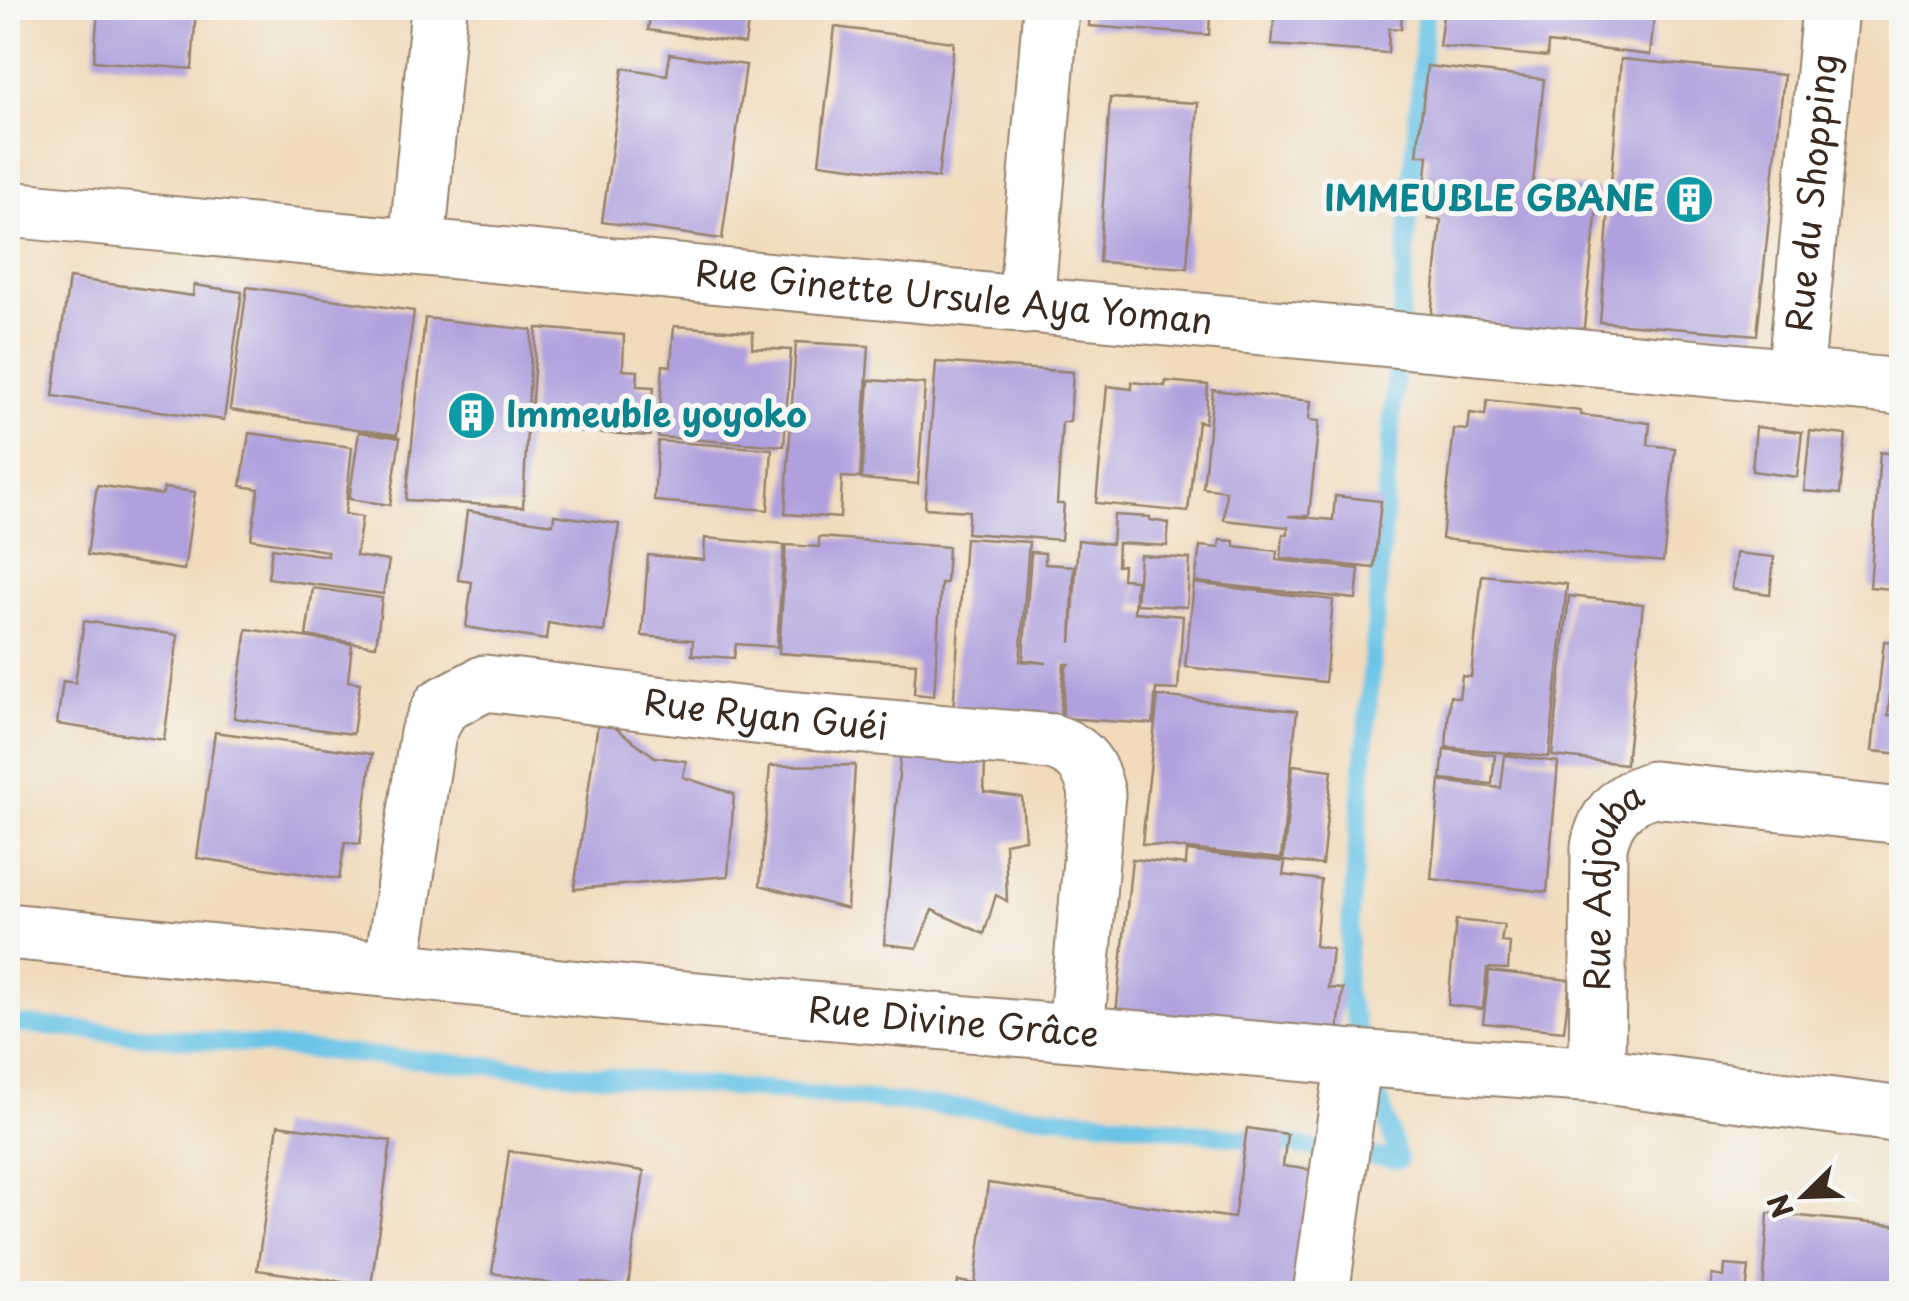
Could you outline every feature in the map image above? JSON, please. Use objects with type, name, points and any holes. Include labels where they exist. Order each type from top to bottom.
[{"type":"street","points":[[417,246],[439,8]]},
{"type":"street","points":[[1026,306],[1051,8]]},
{"type":"street","name":"Rue du Shopping","points":[[1796,377],[1830,8]]},
{"type":"street","name":"Rue Ginette Ursule Aya Yoman","points":[[8,209],[1902,387]]},
{"type":"street","name":"Rue Ryan Guéi","points":[[392,968],[428,733],[441,706],[485,683],[764,717],[1052,742],[1069,748],[1082,757],[1093,774],[1097,794],[1076,1032]]},
{"type":"street","name":"Rue Adjouba","points":[[1598,1075],[1599,847],[1603,825],[1617,808],[1632,796],[1653,790],[1902,816]]},
{"type":"street","name":"Rue Divine Grâce","points":[[8,931],[630,994],[1354,1058],[1598,1075],[1902,1116]]},
{"type":"street","points":[[1321,1294],[1354,1058]]},
{"type":"building","points":[[98,8],[196,8],[192,69],[94,61]]},
{"type":"building","points":[[651,8],[750,8],[745,44],[648,30]]},
{"type":"building","points":[[1090,8],[1229,8],[1229,17],[1210,15],[1209,35],[1089,26]]},
{"type":"building","points":[[1275,8],[1402,8],[1401,29],[1389,28],[1388,53],[1272,45]]},
{"type":"building","points":[[1444,8],[1655,8],[1650,55],[1548,43],[1547,57],[1439,46]]},
{"type":"building","points":[[835,27],[954,42],[938,178],[819,163]]},
{"type":"building","points":[[670,54],[746,65],[722,239],[602,222],[623,68],[667,75]]},
{"type":"building","name":"IMMEUBLE GBANE","points":[[1621,59],[1784,75],[1757,335],[1600,322]]},
{"type":"building","points":[[1427,66],[1544,79],[1533,183],[1599,190],[1582,345],[1430,328],[1441,220],[1428,219],[1428,155],[1417,155]]},
{"type":"building","points":[[1110,98],[1198,103],[1187,268],[1099,262]]},
{"type":"building","points":[[69,278],[193,296],[194,285],[242,292],[224,420],[53,396]]},
{"type":"building","points":[[247,287],[414,311],[397,435],[230,410]]},
{"type":"building","name":"Immeuble yoyoko","points":[[425,318],[532,330],[523,507],[406,500]]},
{"type":"building","points":[[674,326],[753,332],[752,348],[791,350],[784,446],[658,437],[663,365],[671,366]]},
{"type":"building","points":[[537,328],[624,335],[623,370],[638,371],[637,386],[654,387],[650,436],[530,428]]},
{"type":"building","points":[[796,342],[869,346],[860,478],[842,477],[840,518],[785,514]]},
{"type":"building","points":[[936,362],[1073,372],[1070,422],[1062,422],[1057,504],[1064,504],[1061,540],[967,533],[969,511],[925,508]]},
{"type":"building","points":[[869,380],[925,384],[918,484],[862,479]]},
{"type":"building","points":[[1166,381],[1208,385],[1205,423],[1198,421],[1188,512],[1096,503],[1107,386],[1132,389],[1132,382],[1165,386]]},
{"type":"building","points":[[1213,390],[1311,401],[1309,420],[1319,421],[1309,516],[1288,516],[1333,520],[1335,496],[1381,501],[1374,568],[1281,558],[1283,534],[1288,534],[1288,527],[1224,520],[1226,491],[1203,488]]},
{"type":"building","points":[[1487,400],[1650,423],[1648,445],[1675,448],[1663,562],[1442,539],[1454,429],[1468,430],[1470,413],[1485,415]]},
{"type":"building","points":[[1756,427],[1802,432],[1797,477],[1752,471]]},
{"type":"building","points":[[1810,431],[1846,435],[1840,494],[1804,491]]},
{"type":"building","points":[[359,432],[400,438],[390,505],[349,499]]},
{"type":"building","points":[[249,433],[352,447],[345,514],[362,517],[356,556],[389,561],[383,594],[268,578],[272,548],[328,556],[327,551],[251,539],[259,489],[241,486]]},
{"type":"building","points":[[658,441],[772,449],[768,510],[654,501]]},
{"type":"building","points":[[1880,452],[1902,455],[1902,590],[1870,587]]},
{"type":"building","points":[[97,485],[162,495],[164,488],[195,492],[184,570],[87,555]]},
{"type":"building","points":[[467,511],[553,524],[554,515],[619,524],[604,632],[548,623],[546,640],[466,627],[472,582],[458,580]]},
{"type":"building","points":[[1114,515],[1150,517],[1169,523],[1167,546],[1118,543],[1117,566],[1123,565],[1122,579],[1136,580],[1134,612],[1183,616],[1178,690],[1156,689],[1153,724],[1062,718],[1069,664],[1064,664],[1060,719],[953,711],[965,538],[1029,542],[1020,661],[1047,663],[1023,660],[1031,552],[1045,553],[1045,564],[1074,566],[1071,643],[1078,540],[1112,544]]},
{"type":"building","points":[[819,537],[948,547],[946,583],[941,583],[934,696],[914,694],[916,663],[779,653],[786,545],[819,547]]},
{"type":"building","points":[[705,538],[784,545],[777,647],[736,644],[734,658],[692,655],[693,640],[642,636],[648,555],[704,560]]},
{"type":"building","points":[[1220,540],[1234,541],[1234,546],[1277,551],[1276,560],[1359,569],[1356,599],[1195,582],[1200,546],[1219,548]]},
{"type":"building","points":[[1736,553],[1774,557],[1770,594],[1732,589]]},
{"type":"building","points":[[1140,555],[1190,559],[1187,607],[1136,604]]},
{"type":"building","points":[[1482,575],[1567,584],[1549,757],[1446,747],[1450,696],[1459,698],[1462,676],[1471,677]]},
{"type":"building","points":[[1194,583],[1333,600],[1325,682],[1185,667]]},
{"type":"building","points":[[313,588],[382,598],[376,646],[306,636]]},
{"type":"building","points":[[1569,596],[1643,604],[1626,764],[1552,756]]},
{"type":"building","points":[[84,621],[178,635],[164,740],[57,724],[63,681],[75,683]]},
{"type":"building","points":[[247,629],[352,644],[348,681],[360,683],[353,734],[234,718]]},
{"type":"building","points":[[1884,641],[1902,643],[1902,659],[1894,658],[1888,715],[1902,716],[1902,754],[1872,751]]},
{"type":"building","points":[[1158,696],[1297,711],[1281,859],[1142,844]]},
{"type":"building","points":[[599,716],[655,757],[686,761],[683,777],[734,794],[728,876],[574,889]]},
{"type":"building","points":[[215,732],[372,754],[360,844],[345,842],[339,879],[197,858]]},
{"type":"building","points":[[1444,749],[1495,755],[1492,784],[1441,779]]},
{"type":"building","points":[[901,750],[985,762],[984,792],[1022,797],[1025,839],[1005,843],[1007,901],[996,895],[984,934],[932,910],[917,948],[884,944]]},
{"type":"building","points":[[1505,755],[1558,762],[1547,892],[1431,879],[1440,781],[1501,788]]},
{"type":"building","points":[[855,765],[847,909],[760,885],[770,766]]},
{"type":"building","points":[[1293,765],[1332,770],[1322,865],[1283,861]]},
{"type":"building","points":[[1187,851],[1285,862],[1283,875],[1321,880],[1315,946],[1332,949],[1328,988],[1343,989],[1336,1047],[1115,1023],[1132,859],[1186,865]]},
{"type":"building","points":[[1456,920],[1504,925],[1501,942],[1510,943],[1508,969],[1487,968],[1483,1009],[1448,1005]]},
{"type":"building","points":[[1489,971],[1570,980],[1564,1031],[1483,1023]]},
{"type":"building","points":[[278,1125],[391,1141],[371,1286],[257,1270]]},
{"type":"building","points":[[1247,1128],[1287,1134],[1283,1166],[1311,1170],[1294,1294],[956,1294],[958,1281],[975,1284],[988,1183],[1234,1218]]},
{"type":"building","points":[[509,1151],[644,1171],[628,1287],[582,1281],[580,1289],[492,1273]]},
{"type":"building","points":[[1768,1213],[1902,1226],[1898,1291],[1763,1294]]},
{"type":"building","points":[[1725,1265],[1749,1267],[1746,1294],[1710,1294],[1712,1275],[1724,1277]]},
{"type":"waterway","points":[[8,1027],[16,1024],[1122,1122],[1399,1160],[1345,989],[1426,8]]},
{"type":"place","name":"IMMEUBLE GBANE","points":[[1690,199]]},
{"type":"place","name":"Immeuble yoyoko","points":[[471,415]]}]
